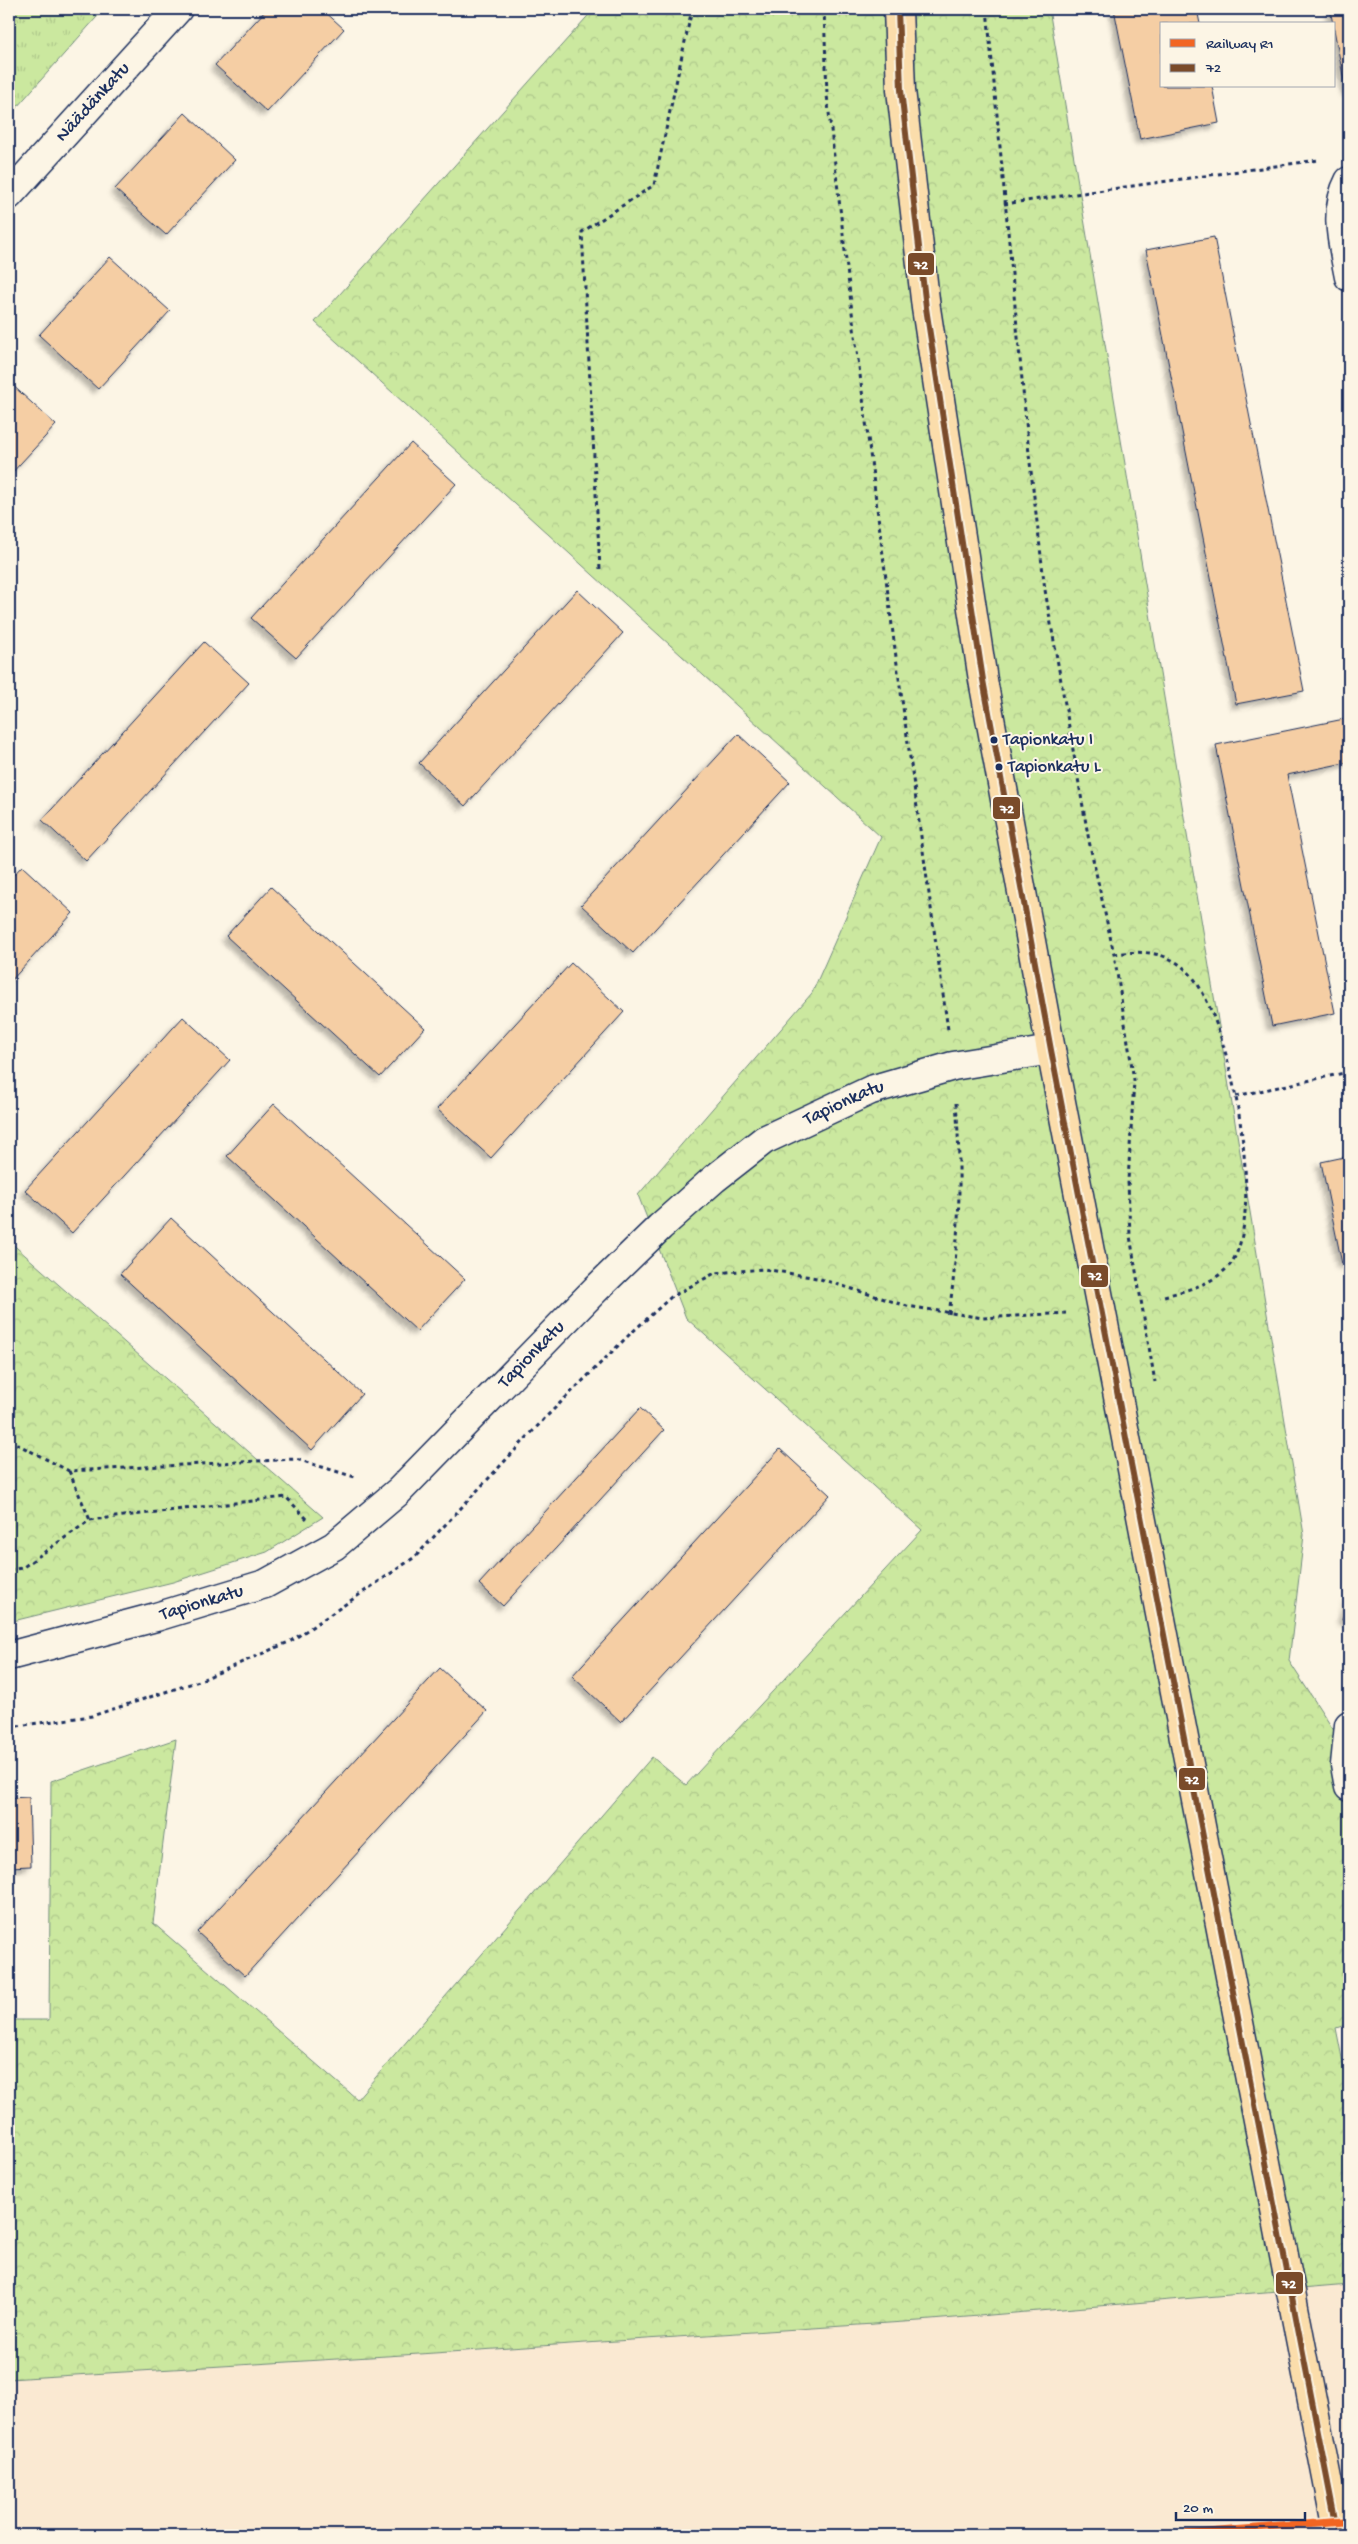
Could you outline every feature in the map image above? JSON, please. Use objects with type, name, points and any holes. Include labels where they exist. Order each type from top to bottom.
[{"type":"main road","points":[[898,9],[902,90],[926,308],[983,680],[1051,1050],[1338,2535]]},
{"type":"street","name":"Näädänkatu","points":[[9,196],[178,9]]},
{"type":"street","points":[[1349,181],[1341,196],[1341,237],[1349,277]]},
{"type":"street","name":"Tapionkatu","points":[[9,1656],[156,1617],[265,1584],[334,1546],[399,1491],[603,1282],[714,1178],[764,1140],[871,1090],[953,1066],[1051,1050]]},
{"type":"street","points":[[1349,1726],[1345,1765],[1349,1787]]},
{"type":"path","points":[[600,569],[582,232],[654,185],[692,9]]},
{"type":"path","points":[[824,9],[827,95],[851,303],[896,657],[953,1066],[960,1152],[958,1250],[948,1314]]},
{"type":"path","points":[[987,9],[1004,204],[1045,590],[1088,841],[1114,954],[1134,1080],[1128,1181]]},
{"type":"path","points":[[1004,204],[1320,160]]},
{"type":"path","points":[[1114,954],[1146,951],[1171,958],[1187,970],[1200,989],[1216,1020],[1236,1096],[1245,1165],[1243,1223],[1239,1246],[1229,1267],[1201,1286],[1160,1296]]},
{"type":"path","points":[[1236,1096],[1349,1072]]},
{"type":"path","points":[[9,1727],[92,1716],[199,1681],[292,1641],[414,1556],[547,1416],[629,1335],[671,1297],[715,1273],[764,1269],[817,1278],[875,1297],[948,1314],[983,1318],[1070,1312]]},
{"type":"path","points":[[9,1440],[68,1470],[296,1459],[399,1491]]},
{"type":"path","points":[[68,1470],[90,1520]]},
{"type":"path","points":[[9,1570],[22,1568],[90,1520],[286,1497],[334,1546]]},
{"type":"shaded area","points":[[1349,2285],[1349,2535],[9,2535],[9,2379],[919,2321]]},
{"type":"green space","points":[[9,9],[104,9],[9,116]]},
{"type":"green space","points":[[594,9],[1049,9],[1304,1535],[1289,1661],[1349,1754],[1349,2024],[1336,2028],[1349,2093],[1349,2285],[919,2321],[9,2379],[9,2020],[49,2020],[51,1781],[176,1739],[153,1923],[357,2099],[652,1757],[686,1785],[922,1530],[686,1318],[638,1195],[812,993],[881,837],[315,322]]},
{"type":"green space","points":[[9,1241],[323,1517],[267,1552],[173,1582],[9,1622]]},
{"type":"building","points":[[267,9],[322,9],[344,29],[267,112],[215,65]]},
{"type":"building","points":[[1114,9],[1197,9],[1200,22],[1160,22],[1160,88],[1212,88],[1219,123],[1140,139]]},
{"type":"building","points":[[1330,9],[1349,9],[1349,91],[1346,91],[1336,40],[1336,22],[1333,22]]},
{"type":"building","points":[[185,113],[235,160],[166,235],[115,189]]},
{"type":"building","points":[[1214,237],[1304,691],[1236,704],[1146,250]]},
{"type":"building","points":[[110,257],[170,311],[98,389],[39,335]]},
{"type":"building","points":[[9,382],[56,425],[9,476]]},
{"type":"building","points":[[411,443],[456,484],[296,658],[251,618]]},
{"type":"building","points":[[577,590],[623,633],[465,806],[419,763]]},
{"type":"building","points":[[204,642],[249,683],[86,861],[42,820]]},
{"type":"building","points":[[1349,718],[1349,762],[1287,775],[1335,1013],[1272,1026],[1216,745]]},
{"type":"building","points":[[738,734],[790,782],[633,953],[581,905]]},
{"type":"building","points":[[22,866],[73,913],[9,983],[9,880]]},
{"type":"building","points":[[271,887],[425,1028],[380,1077],[226,936]]},
{"type":"building","points":[[571,963],[624,1012],[491,1158],[437,1109]]},
{"type":"building","points":[[183,1017],[230,1060],[72,1233],[25,1190]]},
{"type":"building","points":[[274,1104],[465,1279],[417,1331],[227,1156]]},
{"type":"building","points":[[1349,1156],[1349,1262],[1342,1264],[1321,1162]]},
{"type":"building","points":[[171,1218],[362,1394],[312,1450],[120,1274]]},
{"type":"building","points":[[640,1408],[664,1430],[503,1606],[479,1584]]},
{"type":"building","points":[[780,1449],[830,1495],[621,1722],[572,1676]]},
{"type":"building","points":[[1349,1597],[1349,1622],[1342,1620]]},
{"type":"building","points":[[440,1668],[487,1711],[245,1976],[197,1932]]},
{"type":"building","points":[[29,1797],[31,1866],[9,1867],[9,1798]]},
{"type":"rail line","name":"R1","points":[[1175,2535],[1349,2521]]},
{"type":"transit line","name":"72","points":[[898,9],[901,90],[926,308],[983,680],[1051,1050],[1338,2535]]},
{"type":"place","name":"Tapionkatu I","points":[[994,740]]},
{"type":"place","name":"Tapionkatu L","points":[[999,767]]}]
